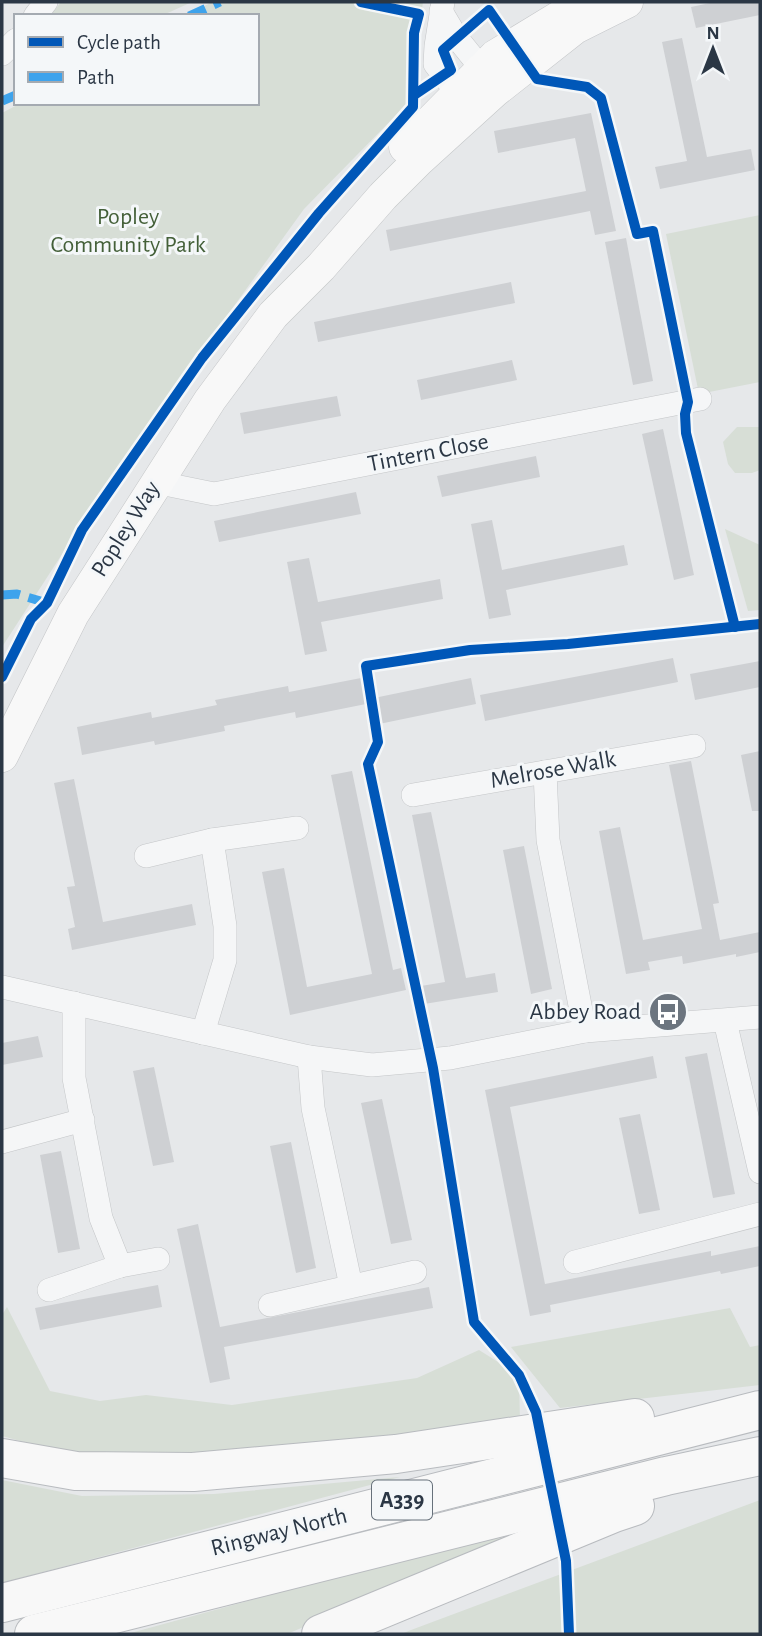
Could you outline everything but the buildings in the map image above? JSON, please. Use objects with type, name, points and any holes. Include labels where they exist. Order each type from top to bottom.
[{"type":"highway","points":[[2,1458],[76,1471],[193,1472],[396,1454],[760,1400]]},
{"type":"highway","name":"Ringway North","points":[[2,1603],[760,1410]]},
{"type":"highway","name":"Ringway North","points":[[45,1632],[666,1476],[760,1456]]},
{"type":"highway","points":[[321,1634],[614,1513],[760,1465]]},
{"type":"street","name":"Popley Way","points":[[2,756],[73,614],[155,482],[272,315],[321,267],[490,78],[512,44],[586,2]]},
{"type":"street","name":"Popley Way","points":[[490,78],[627,2]]},
{"type":"street","points":[[442,6],[457,38],[490,78]]},
{"type":"street","points":[[442,6],[435,64],[465,103]]},
{"type":"street","name":"Tintern Close","points":[[155,482],[214,494],[700,399]]},
{"type":"street","name":"Melrose Walk","points":[[412,791],[545,772],[694,746]]},
{"type":"street","points":[[545,772],[548,839],[586,1031]]},
{"type":"street","points":[[146,856],[212,840],[297,828]]},
{"type":"street","points":[[202,1033],[225,960],[225,926],[212,840]]},
{"type":"street","points":[[2,987],[309,1057],[372,1065],[450,1058],[586,1031],[760,1017]]},
{"type":"street","points":[[74,1003],[74,1078],[101,1218],[120,1266]]},
{"type":"street","points":[[725,1021],[760,1172]]},
{"type":"street","points":[[309,1057],[313,1108],[351,1286]]},
{"type":"street","points":[[2,1142],[83,1120]]},
{"type":"street","points":[[575,1262],[760,1214]]},
{"type":"street","points":[[49,1290],[120,1266],[158,1259]]},
{"type":"street","points":[[270,1305],[415,1272]]},
{"type":"green space","points":[[61,2],[192,2],[165,14],[52,14]]},
{"type":"green space","name":"Popley Community Park","points":[[212,2],[423,2],[412,77],[408,79],[406,105],[304,209],[123,460],[2,647],[2,113],[17,105],[259,105],[259,14],[190,14]]},
{"type":"green space","points":[[760,215],[760,382],[699,394],[666,234]]},
{"type":"green space","points":[[737,427],[760,427],[760,470],[735,473],[728,464],[723,442]]},
{"type":"green space","points":[[725,529],[760,545],[760,610],[748,611]]},
{"type":"green space","points":[[7,1307],[50,1391],[100,1401],[146,1395],[232,1405],[417,1378],[479,1350],[519,1375],[520,1422],[135,1461],[35,1445],[2,1436],[2,1315]]},
{"type":"green space","points":[[730,1308],[750,1347],[760,1345],[760,1385],[560,1408],[511,1347]]},
{"type":"green space","points":[[400,1477],[2,1583],[2,1480],[82,1496],[214,1494]]},
{"type":"green space","points":[[760,1500],[760,1634],[401,1634],[411,1630]]},
{"type":"green space","points":[[591,1507],[287,1634],[127,1634]]},
{"type":"marked path","points":[[193,14],[220,2]]},
{"type":"marked path","points":[[2,101],[14,96]]},
{"type":"marked path","points":[[2,595],[17,594],[47,603]]},
{"type":"cycle path","points":[[2,677],[31,619],[47,603],[82,530],[202,358],[319,213],[413,107],[414,33],[419,14],[361,2]]},
{"type":"cycle path","points":[[414,95],[451,70],[443,50],[489,10],[537,79],[587,87],[601,98],[637,234],[653,231],[688,402],[685,414],[686,433],[735,627]]},
{"type":"cycle path","points":[[569,1634],[566,1561],[536,1412],[519,1375],[474,1322],[433,1068],[368,764],[378,742],[366,666],[470,650],[568,644],[760,624]]},
{"type":"place","name":"Abbey Road","points":[[668,1012]]}]
